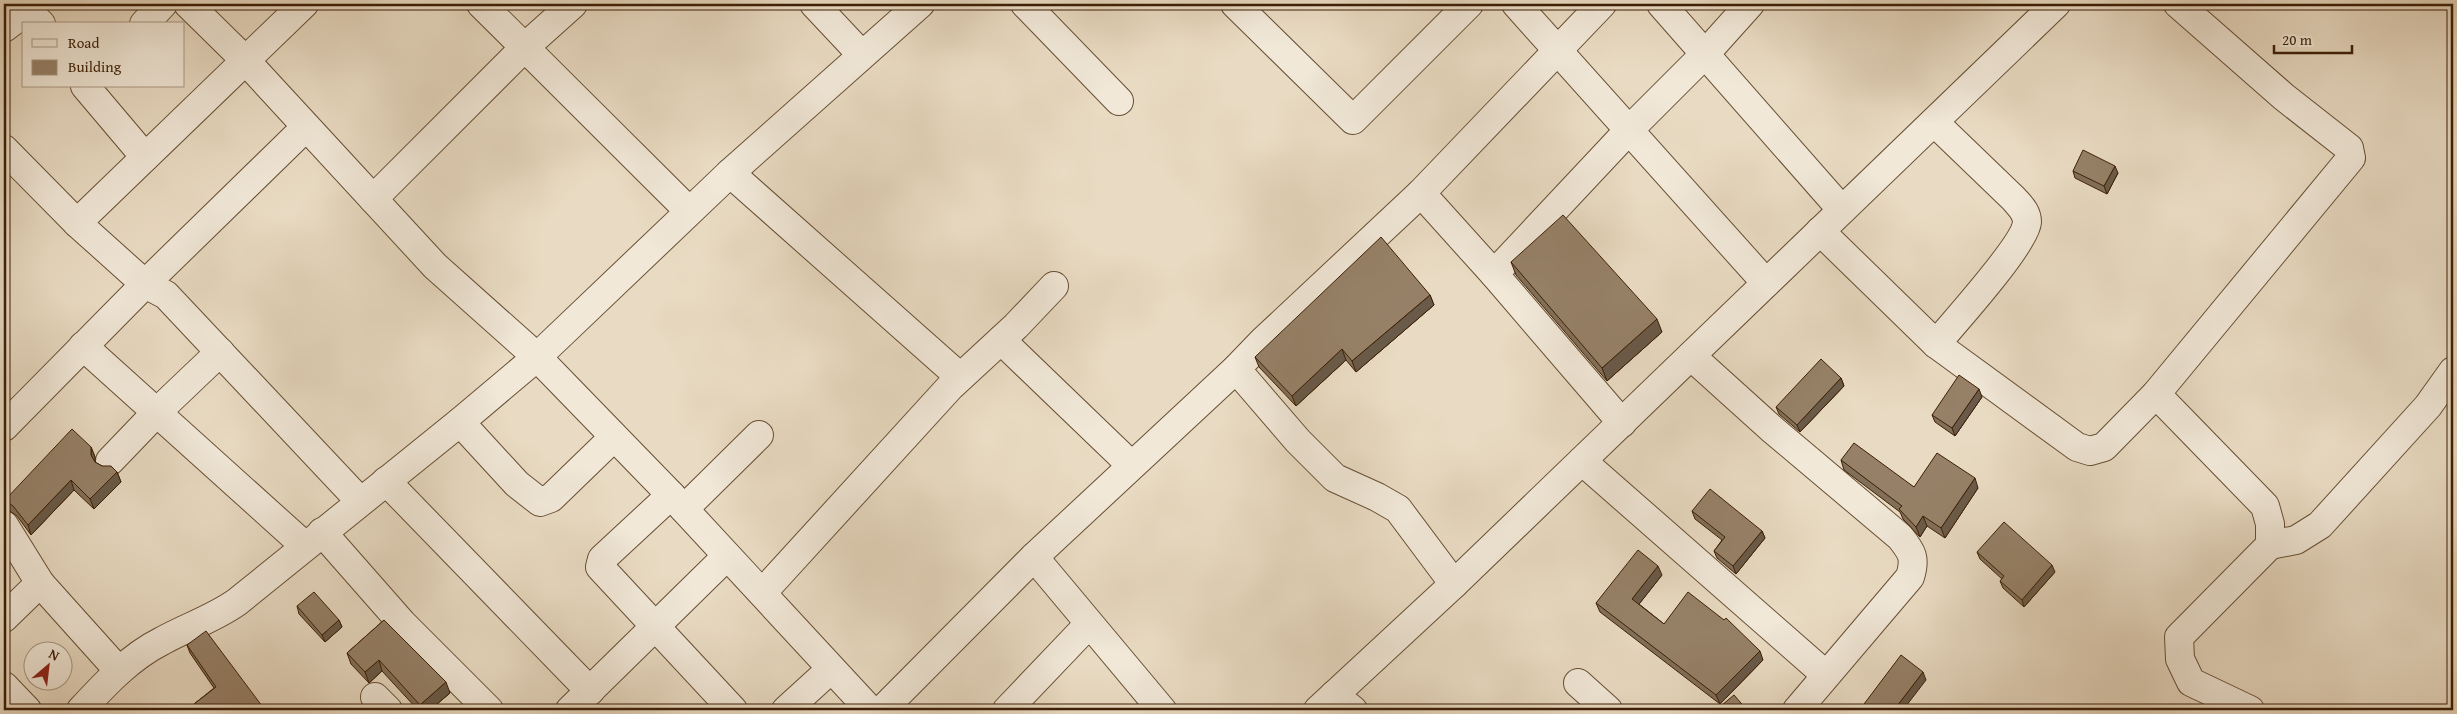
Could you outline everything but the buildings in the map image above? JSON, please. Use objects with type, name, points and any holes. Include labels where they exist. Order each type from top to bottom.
[{"type":"street","points":[[146,22],[163,4]]},
{"type":"street","points":[[188,4],[245,60],[435,266],[536,357],[677,502],[763,592],[870,710]]},
{"type":"street","points":[[77,223],[304,4]]},
{"type":"street","points":[[481,4],[689,211]]},
{"type":"street","points":[[373,199],[525,47],[574,4]]},
{"type":"street","points":[[814,4],[861,54]]},
{"type":"street","points":[[81,710],[119,671],[140,654],[162,641],[226,610],[460,422],[536,357],[730,173],[861,54],[920,4]]},
{"type":"street","points":[[1025,4],[1119,101]]},
{"type":"street","points":[[1234,4],[1352,120],[1469,4]]},
{"type":"street","points":[[1516,4],[1766,283]]},
{"type":"street","points":[[882,710],[1034,557],[1421,193],[1602,4]]},
{"type":"street","points":[[1661,4],[1842,210]]},
{"type":"street","points":[[1494,274],[1629,130],[1706,53],[1750,4]]},
{"type":"street","points":[[1820,231],[1936,344],[2077,447],[2090,451],[2104,448],[2156,394],[2350,158],[2349,148],[2284,97],[2178,4]]},
{"type":"street","points":[[1335,705],[1454,584],[1934,122],[2045,8]]},
{"type":"street","points":[[6,22],[20,16],[32,15],[39,22]]},
{"type":"street","points":[[87,88],[145,158]]},
{"type":"street","points":[[1934,122],[2014,200],[2025,212],[2027,222],[2023,236],[1978,295],[1936,344]]},
{"type":"street","points":[[4,427],[145,284],[306,127]]},
{"type":"street","points":[[5,155],[145,284],[166,296],[360,501]]},
{"type":"street","points":[[730,173],[960,377]]},
{"type":"street","points":[[1421,193],[1494,274],[1622,423]]},
{"type":"street","points":[[763,592],[960,377],[1001,340],[1054,286]]},
{"type":"street","points":[[1001,340],[1130,465]]},
{"type":"street","points":[[83,346],[157,412],[314,539],[489,710]]},
{"type":"street","points":[[110,461],[157,412],[220,352]]},
{"type":"street","points":[[1691,356],[1773,430],[1900,537],[1911,551],[1914,564],[1910,577],[1797,710]]},
{"type":"street","points":[[1236,369],[1298,441],[1335,478],[1398,509],[1454,584]]},
{"type":"street","points":[[2250,710],[2191,682],[2180,659],[2179,637],[2270,545],[2296,540],[2320,525],[2428,406],[2453,371]]},
{"type":"street","points":[[2156,394],[2265,506],[2270,524],[2270,545]]},
{"type":"street","points":[[460,422],[517,484],[540,502],[551,498],[614,437]]},
{"type":"street","points":[[733,710],[655,628],[602,569],[600,564],[760,435]]},
{"type":"street","points":[[1582,461],[1826,676]]},
{"type":"street","points":[[386,481],[590,691]]},
{"type":"street","points":[[4,526],[40,583],[119,671]]},
{"type":"street","points":[[570,710],[728,556]]},
{"type":"street","points":[[1034,557],[1162,710]]},
{"type":"street","points":[[4,618],[40,583]]},
{"type":"street","points":[[1007,710],[1089,624]]},
{"type":"street","points":[[786,710],[832,669]]},
{"type":"street","points":[[1578,683],[1608,710]]},
{"type":"street","points":[[4,686],[27,710]]}]
